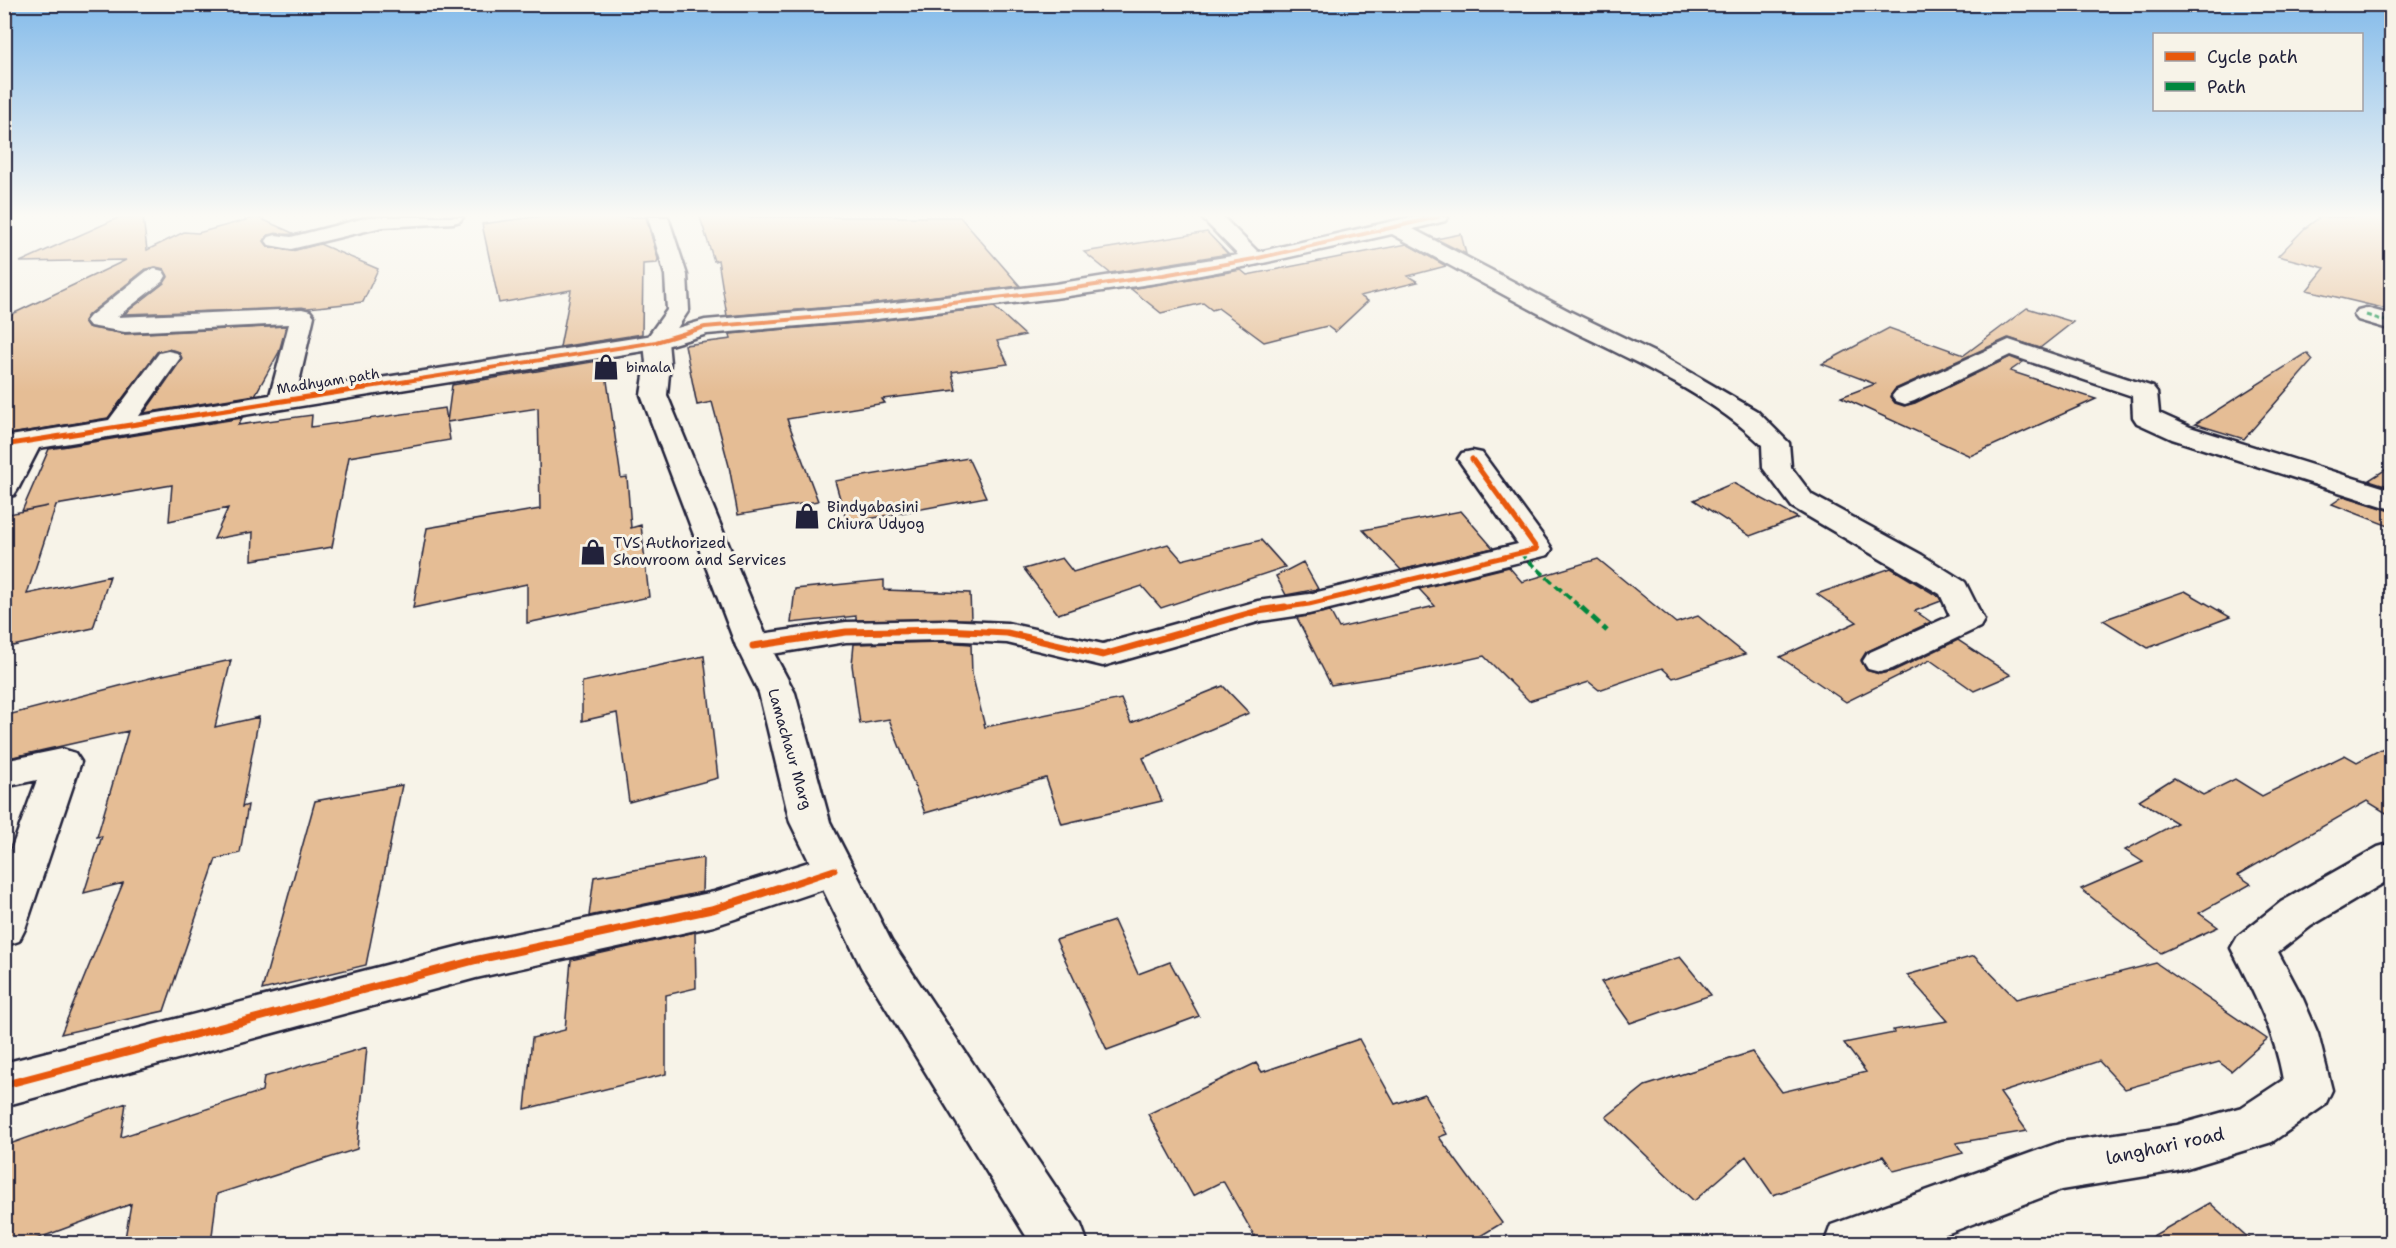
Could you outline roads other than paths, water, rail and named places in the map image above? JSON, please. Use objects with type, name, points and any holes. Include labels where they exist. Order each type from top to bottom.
[{"type":"street","points":[[656,342],[678,310],[676,275]]},
{"type":"street","name":"Madhyam path","points":[[17,443],[656,342],[705,327],[868,313],[1055,291],[1153,275]]},
{"type":"street","points":[[1485,275],[1655,362],[1748,417],[1775,443],[1777,468],[1802,501],[1911,562],[1954,590],[1968,620],[1880,661]]},
{"type":"street","points":[[154,276],[98,321],[125,325],[302,316],[282,400]]},
{"type":"street","points":[[2366,315],[2391,323]]},
{"type":"street","name":"Lamachaur Marg","points":[[656,342],[654,395],[753,646],[777,693],[810,822],[876,954],[1062,1244]]},
{"type":"street","points":[[1905,396],[2009,347],[2144,392],[2146,417],[2181,433],[2391,500]]},
{"type":"street","points":[[118,426],[168,358]]},
{"type":"street","points":[[4,489],[17,443]]},
{"type":"street","points":[[753,646],[846,632],[943,630],[1007,633],[1102,655],[1258,611],[1309,604],[1537,549],[1473,459]]},
{"type":"street","points":[[4,774],[62,762],[4,929]]},
{"type":"street","name":"langhari road","points":[[1850,1244],[2061,1166],[2176,1148],[2255,1126],[2308,1090],[2304,1060],[2278,989],[2253,948],[2296,914],[2391,858]]},
{"type":"street","points":[[4,1085],[476,960],[714,909],[834,870]]},
{"type":"place","name":"bimala","points":[[606,367]]},
{"type":"place","name":"Bindyabasini Chiura Udyog","points":[[807,516]]},
{"type":"place","name":"TVS Authorized Showroom and Services","points":[[593,552]]}]
